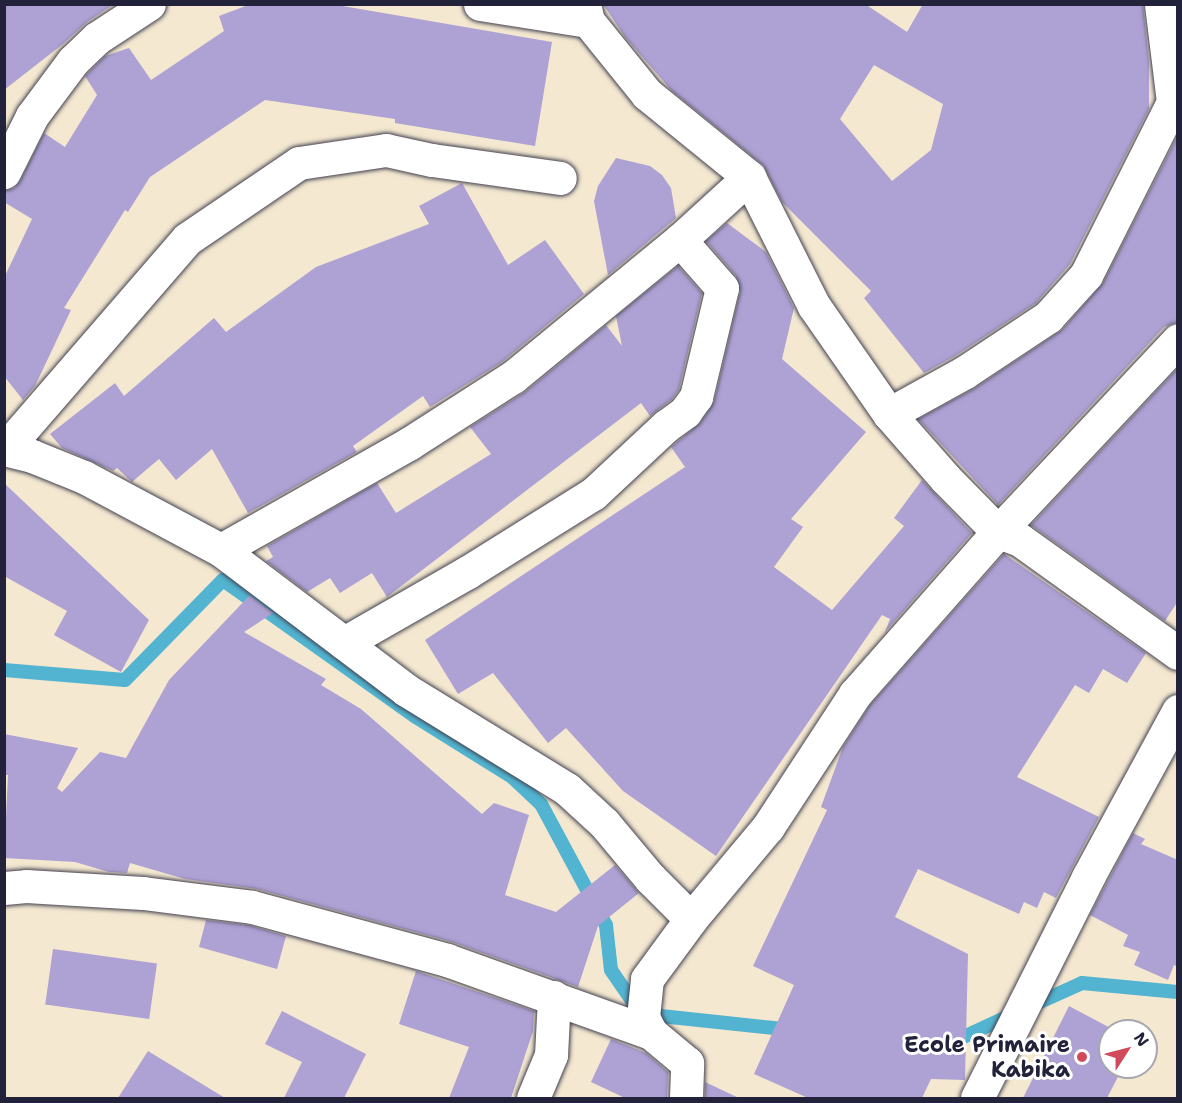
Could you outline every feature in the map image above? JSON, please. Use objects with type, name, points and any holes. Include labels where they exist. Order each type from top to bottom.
[{"type":"street","points":[[4,172],[32,116],[73,62],[97,38],[149,4]]},
{"type":"street","points":[[480,4],[586,13],[647,94],[749,177],[814,306],[889,414],[946,479],[998,532],[1020,540],[1178,653]]},
{"type":"street","points":[[889,414],[965,372],[1048,317],[1086,275],[1173,102],[1161,4]]},
{"type":"street","points":[[560,178],[432,160],[386,150],[299,163],[188,239],[5,449],[84,477],[221,550],[406,690],[567,789],[604,823],[650,878],[691,919]]},
{"type":"street","points":[[221,550],[410,443],[513,376],[680,240],[749,177]]},
{"type":"street","points":[[344,643],[468,572],[593,494],[666,426],[686,412],[696,398],[722,288],[680,240]]},
{"type":"street","points":[[647,1025],[647,979],[691,919],[768,827],[855,694],[998,532],[1178,340]]},
{"type":"street","points":[[976,1098],[1088,876],[1178,711]]},
{"type":"street","points":[[4,888],[26,886],[143,893],[252,907],[447,960],[554,997],[647,1025],[687,1063],[687,1098]]},
{"type":"street","points":[[534,1098],[551,1055],[554,997]]},
{"type":"building","points":[[4,4],[114,4],[87,22],[63,44],[4,90]]},
{"type":"building","points":[[251,4],[331,4],[552,42],[535,146],[395,123],[395,119],[265,100],[150,177],[128,212],[125,210],[64,308],[71,310],[35,386],[23,400],[4,376],[4,278],[32,219],[4,202],[4,191],[14,188],[20,181],[44,133],[65,147],[97,95],[85,76],[105,56],[129,48],[151,80],[224,31],[219,16]]},
{"type":"building","points":[[603,4],[865,4],[907,32],[923,4],[1143,4],[1149,62],[1149,109],[1070,264],[1036,303],[955,356],[924,373],[864,298],[871,291],[782,202],[763,165],[672,91],[625,37]],"holes":[[[874,65],[943,104],[931,150],[892,181],[840,119]]]},
{"type":"building","points":[[1178,135],[1178,322],[1164,327],[998,505],[918,419],[975,388],[1062,330],[1103,283]]},
{"type":"building","points":[[616,158],[650,166],[662,175],[671,188],[676,218],[608,275],[594,201],[598,186]]},
{"type":"building","points":[[462,183],[508,265],[545,240],[584,294],[502,362],[430,407],[423,396],[353,446],[357,452],[248,513],[212,449],[176,480],[159,459],[132,482],[117,468],[113,471],[62,448],[50,434],[115,383],[124,396],[214,318],[226,332],[316,267],[429,224],[419,206]]},
{"type":"building","points":[[727,223],[766,252],[794,308],[782,359],[866,432],[791,519],[803,527],[774,567],[832,610],[904,526],[894,518],[922,480],[972,533],[885,632],[890,619],[882,615],[716,856],[623,791],[566,728],[548,743],[493,673],[458,694],[425,640],[685,467],[671,447],[700,423],[714,402],[740,292],[736,276],[706,241]]},
{"type":"building","points":[[678,266],[702,293],[679,389],[672,399],[650,416],[641,403],[387,597],[372,573],[340,593],[330,578],[307,592],[266,561],[273,557],[267,546],[377,483],[396,513],[491,454],[470,427],[525,392],[606,325],[622,346],[616,316]]},
{"type":"building","points":[[1178,368],[1178,601],[1165,621],[1031,525]]},
{"type":"building","points":[[4,483],[149,620],[121,672],[54,635],[67,611],[4,576]]},
{"type":"building","points":[[1004,554],[1146,653],[1127,683],[1103,669],[1089,693],[1075,685],[1017,777],[1099,817],[1056,898],[1044,892],[1037,908],[1024,902],[1019,914],[918,869],[895,917],[968,954],[965,1080],[931,1079],[922,1098],[808,1098],[754,1074],[794,985],[753,966],[827,810],[821,807],[843,747],[870,705]]},
{"type":"building","points":[[250,595],[273,613],[244,632],[326,679],[321,685],[361,709],[482,814],[494,803],[529,815],[505,895],[556,912],[615,865],[639,893],[598,926],[578,987],[452,942],[257,889],[185,879],[130,863],[127,873],[109,872],[75,862],[4,858],[8,775],[4,775],[4,734],[78,748],[57,788],[62,792],[100,752],[126,758],[169,680]]},
{"type":"building","points":[[1133,833],[1145,839],[1141,844],[1178,860],[1178,967],[1174,965],[1168,980],[1134,965],[1140,952],[1123,946],[1128,935],[1090,915]]},
{"type":"building","points":[[206,920],[248,925],[286,936],[277,969],[199,947]]},
{"type":"building","points":[[53,949],[157,964],[149,1019],[45,1004]]},
{"type":"building","points":[[416,971],[534,1011],[533,1031],[511,1098],[449,1098],[469,1047],[399,1024]]},
{"type":"building","points":[[1069,1006],[1098,1021],[1098,1079],[1117,1079],[1107,1098],[1023,1098]]},
{"type":"building","points":[[282,1011],[366,1054],[344,1098],[284,1098],[302,1062],[265,1044]]},
{"type":"building","points":[[611,1039],[646,1053],[668,1072],[667,1098],[625,1098],[591,1082]]},
{"type":"building","points":[[148,1051],[225,1098],[118,1098]]},
{"type":"building","points":[[705,1082],[739,1098],[705,1098]]},
{"type":"waterway","points":[[4,670],[125,680],[223,580],[416,717],[512,777],[541,804],[606,925],[611,970],[635,1005],[661,1016],[792,1030]]},
{"type":"waterway","points":[[1029,1007],[1082,983],[1178,992]]},
{"type":"waterway","points":[[949,1040],[957,1040],[1011,1015]]},
{"type":"place","name":"Ecole Primaire Kabika","points":[[1082,1057]]}]
